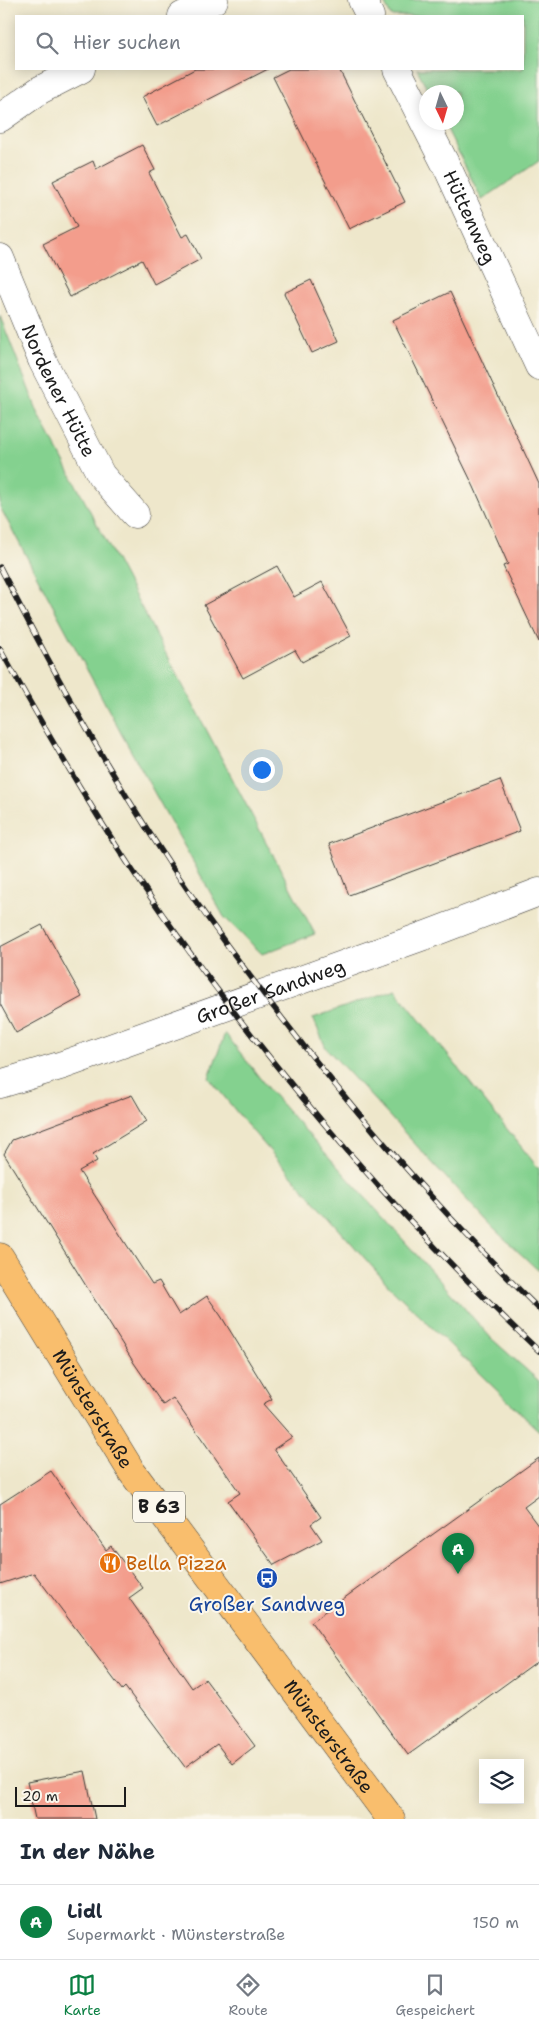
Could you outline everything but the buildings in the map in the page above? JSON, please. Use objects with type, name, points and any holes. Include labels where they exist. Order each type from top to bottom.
[{"type":"main road","name":"Münsterstraße","points":[[0,1257],[132,1472],[391,1819]]},
{"type":"street","points":[[184,15],[214,0]]},
{"type":"street","points":[[362,0],[370,15]]},
{"type":"street","points":[[0,118],[40,90],[79,70]]},
{"type":"street","name":"Hüttenweg","points":[[398,70],[449,171],[539,366]]},
{"type":"street","name":"Nordener Hütte","points":[[0,258],[42,360],[102,475],[135,514]]},
{"type":"street","name":"Großer Sandweg","points":[[0,1084],[71,1062],[539,892]]},
{"type":"green space","points":[[383,0],[539,0],[539,161],[482,200],[447,130],[464,130],[464,85],[425,85],[418,70],[524,70],[524,15],[390,15]]},
{"type":"green space","points":[[0,316],[39,415],[315,934],[262,954],[224,917],[122,735],[0,507]]},
{"type":"green space","points":[[395,989],[539,1169],[539,1271],[492,1227],[326,1048],[313,1018]]},
{"type":"green space","points":[[225,1033],[269,1090],[492,1339],[539,1381],[539,1431],[391,1288],[248,1126],[209,1078]]},
{"type":"railway","points":[[0,567],[44,652],[115,778],[167,859],[233,953],[273,1007],[357,1112],[446,1212],[539,1309]]},
{"type":"railway","points":[[0,649],[58,751],[119,850],[163,915],[249,1031],[340,1142],[388,1196],[487,1301],[539,1351]]},
{"type":"place","name":"Bella Pizza","points":[[110,1563]]},
{"type":"place","name":"Lidl","points":[[458,1574]]},
{"type":"place","name":"Großer Sandweg","points":[[267,1578]]}]
